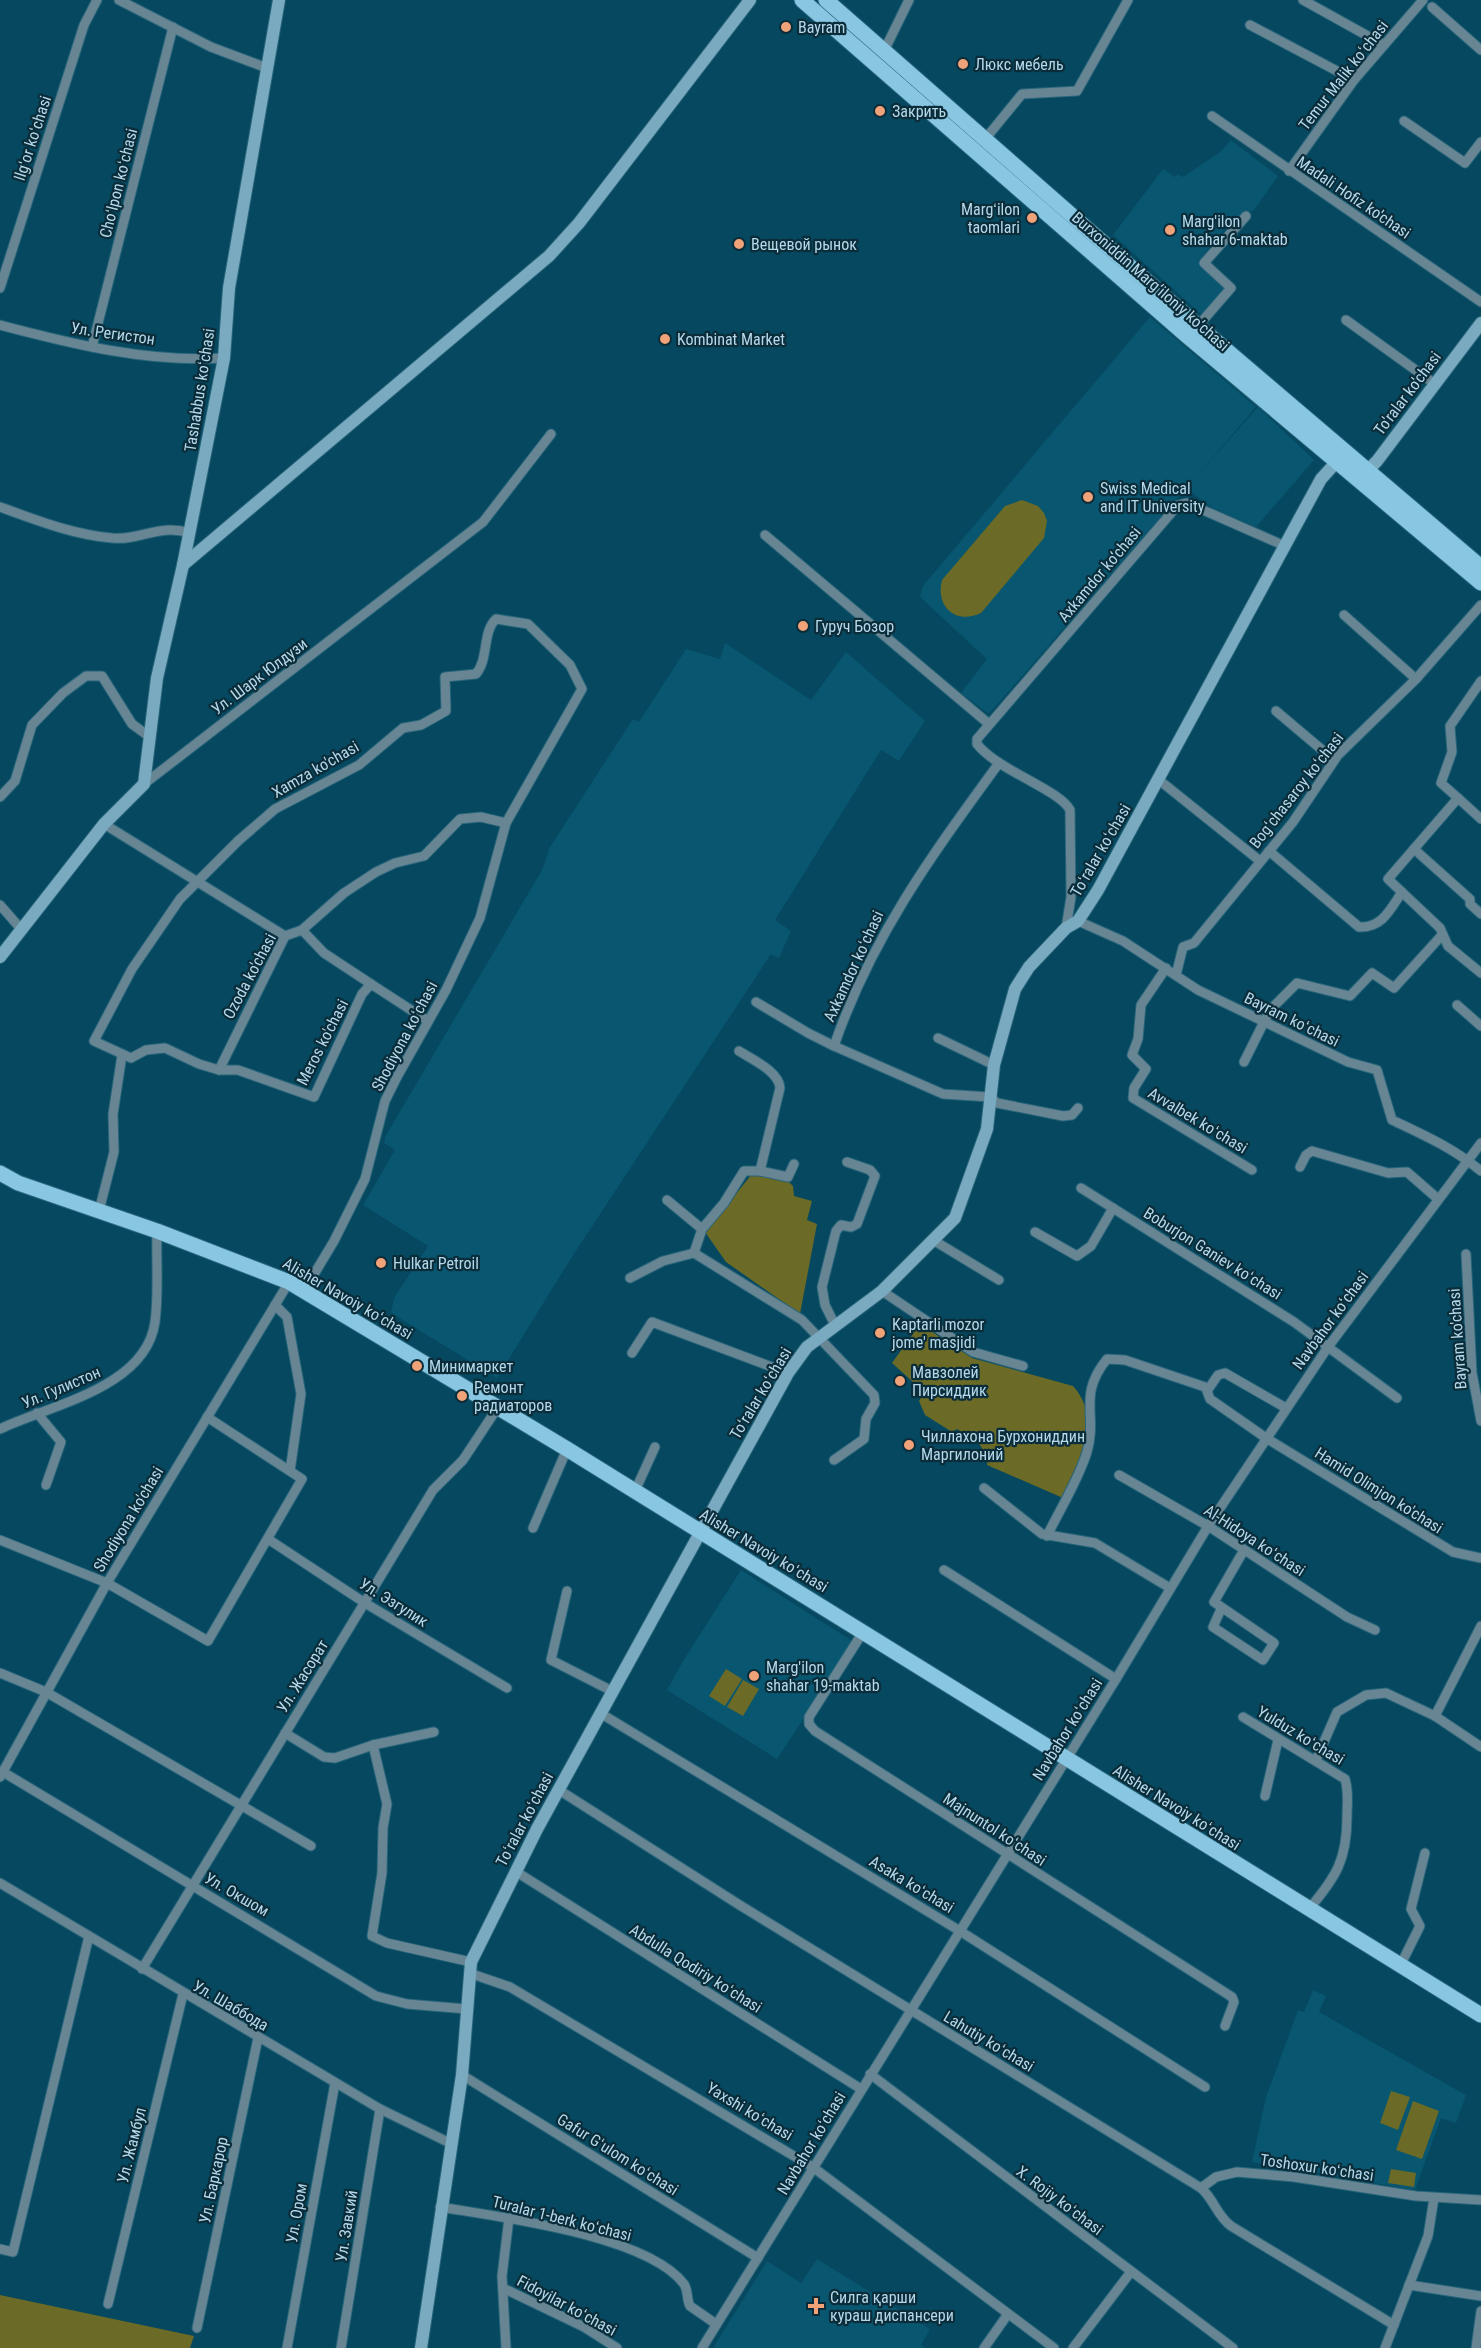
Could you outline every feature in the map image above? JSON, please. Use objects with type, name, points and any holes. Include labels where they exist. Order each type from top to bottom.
[{"type":"main road","name":"Burxoniddin Marg’iloniy ko’chasi","points":[[802,0],[1177,328],[1341,457]]},
{"type":"main road","name":"Burxoniddin Marg’iloniy ko’chasi","points":[[826,0],[1198,326],[1481,583]]},
{"type":"main road","name":"Burxoniddin Marg’iloniy ko’chasi","points":[[1362,475],[1481,567]]},
{"type":"main road","name":"Alisher Navoiy koʻchasi","points":[[0,1173],[18,1183],[157,1231],[289,1282],[567,1449],[1481,2014]]},
{"type":"street","name":"Ilgʻor koʻchasi","points":[[0,288],[81,36],[97,0]]},
{"type":"street","points":[[119,0],[211,47],[267,68]]},
{"type":"street","name":"Tashabbus koʻchasi","points":[[144,784],[157,678],[190,532],[224,358],[229,288],[279,0]]},
{"type":"street","points":[[183,565],[549,256],[579,223],[750,0]]},
{"type":"street","points":[[884,51],[909,0]]},
{"type":"street","points":[[986,138],[1022,94],[1077,91],[1128,0]]},
{"type":"street","points":[[1303,0],[1384,45]]},
{"type":"street","name":"Temur Malik koʻchasi","points":[[1289,171],[1354,80],[1423,0]]},
{"type":"street","points":[[1432,8],[1481,50]]},
{"type":"street","points":[[1250,25],[1354,80]]},
{"type":"street","name":"Choʻlpon koʻchasi","points":[[92,347],[172,27]]},
{"type":"street","name":"Madali Hofiz ko'chasi","points":[[1212,116],[1481,302]]},
{"type":"street","points":[[1404,121],[1465,163],[1481,142]]},
{"type":"street","points":[[1198,326],[1231,288],[1204,263],[1246,216]]},
{"type":"street","points":[[1346,320],[1435,384]]},
{"type":"street","name":"To'ralar ko'chasi","points":[[1362,475],[1481,323]]},
{"type":"street","name":"Ул. Регистон","points":[[0,325],[92,347],[195,360],[224,358]]},
{"type":"street","name":"Ул. Шарк Юлдузи","points":[[0,957],[104,824],[144,784],[483,522],[551,434]]},
{"type":"street","name":"Toʻralar koʻchasi","points":[[421,2348],[440,2207],[462,2075],[470,1968],[515,1872],[788,1373],[819,1336],[882,1291],[955,1218],[961,1208],[987,1129],[994,1065],[1018,982],[1066,928],[1078,921],[1098,890],[1321,479],[1341,457]]},
{"type":"street","name":"Axkamdor ko‘chasi","points":[[999,763],[977,744],[977,739],[1178,505],[1187,503],[1285,546]]},
{"type":"street","points":[[0,507],[54,526],[114,539],[174,528],[211,541]]},
{"type":"street","points":[[765,535],[989,724]]},
{"type":"street","name":"Bogʻchasaroy koʻchasi","points":[[1176,975],[1183,947],[1194,943],[1269,851],[1309,801],[1334,760],[1416,679],[1481,605]]},
{"type":"street","points":[[1344,615],[1416,679]]},
{"type":"street","name":"Xamza ko'chasi","points":[[122,1055],[94,1041],[132,969],[180,899],[275,808],[359,765],[403,728],[421,725],[446,711],[445,677],[476,674],[482,667],[490,627],[496,619],[528,624],[570,665],[582,689]]},
{"type":"street","points":[[0,797],[15,781],[32,725],[63,693],[86,676],[102,676],[132,724],[150,737]]},
{"type":"street","points":[[1481,681],[1450,729],[1452,752],[1441,783],[1481,819]]},
{"type":"street","name":"Shodiyona koʻchasi","points":[[304,1291],[334,1241],[365,1179],[385,1101],[446,990],[480,918],[506,823],[582,689]]},
{"type":"street","points":[[1276,711],[1334,760]]},
{"type":"street","points":[[999,763],[1064,801],[1070,810],[1071,897],[1066,928]]},
{"type":"street","name":"Axkamdor koʻchasi","points":[[999,763],[898,907],[849,1001],[834,1046],[943,1094],[990,1097],[1008,1106],[1064,1116],[1072,1115],[1078,1108]]},
{"type":"street","points":[[1159,780],[1260,861]]},
{"type":"street","points":[[1458,798],[1388,879],[1440,928],[1448,946],[1481,973]]},
{"type":"street","name":"Ozoda ko'chasi","points":[[219,1070],[285,936],[302,930],[344,893],[376,872],[395,862],[423,856],[460,819],[481,817],[506,823]]},
{"type":"street","points":[[104,824],[198,880],[285,936]]},
{"type":"street","points":[[1414,849],[1470,899],[1470,904],[1481,914]]},
{"type":"street","points":[[1269,851],[1359,927],[1370,928],[1381,921],[1402,892]]},
{"type":"street","points":[[0,906],[21,929]]},
{"type":"street","name":"Bayram koʻchasi","points":[[1078,921],[1123,941],[1198,990],[1348,1062],[1377,1070],[1392,1120],[1409,1130],[1442,1142],[1467,1159]]},
{"type":"street","points":[[302,930],[328,956],[428,1021]]},
{"type":"street","points":[[1244,1062],[1270,1010],[1297,983],[1350,996],[1372,973],[1394,988],[1442,935]]},
{"type":"street","name":"Avvalbek koʻchasi","points":[[1166,968],[1138,1014],[1138,1039],[1132,1055],[1146,1069],[1134,1088],[1133,1098],[1252,1170]]},
{"type":"street","name":"Meros ko'chasi","points":[[122,1055],[131,1058],[146,1050],[165,1048],[198,1064],[219,1070],[238,1070],[314,1097],[362,994],[371,984]]},
{"type":"street","points":[[756,1002],[808,1034],[834,1046]]},
{"type":"street","points":[[1457,1005],[1481,1026]]},
{"type":"street","points":[[938,1038],[994,1065]]},
{"type":"street","points":[[739,1051],[773,1075],[781,1084],[760,1171]]},
{"type":"street","points":[[99,1211],[114,1152],[114,1114],[122,1055]]},
{"type":"street","name":"Navbahor koʻchasi","points":[[702,2348],[1116,1679],[1208,1526],[1328,1347],[1481,1143]]},
{"type":"street","points":[[1300,1167],[1306,1155],[1312,1151],[1388,1173],[1407,1172],[1438,1199]]},
{"type":"street","points":[[1467,1159],[1481,1171]]},
{"type":"street","points":[[835,1325],[825,1305],[822,1287],[836,1231],[841,1225],[851,1227],[857,1224],[875,1176],[870,1170],[847,1162]]},
{"type":"street","points":[[694,1253],[702,1229],[724,1203],[744,1170],[788,1177],[794,1164]]},
{"type":"street","name":"Boburjon Ganiev koʻchasi","points":[[1081,1188],[1217,1272],[1328,1347],[1397,1398]]},
{"type":"street","points":[[668,1200],[702,1229]]},
{"type":"street","points":[[1035,1232],[1077,1256],[1091,1246],[1113,1208]]},
{"type":"street","name":"Ул. Гулистон","points":[[0,1429],[118,1379],[141,1356],[155,1324],[157,1231]]},
{"type":"street","points":[[933,1240],[999,1280]]},
{"type":"street","points":[[630,1278],[663,1262],[694,1253],[802,1320],[875,1397],[866,1419],[864,1439],[834,1460]]},
{"type":"street","name":"Bayram ko'chasi","points":[[1466,1254],[1472,1373],[1481,1421]]},
{"type":"street","name":"Shodiyona ko'chasi","points":[[1,1775],[107,1583],[289,1282]]},
{"type":"street","points":[[882,1291],[972,1352],[1023,1366]]},
{"type":"street","points":[[274,1305],[287,1317],[301,1394],[290,1471]]},
{"type":"street","points":[[632,1353],[652,1322],[788,1373]]},
{"type":"street","points":[[1047,1536],[1086,1453],[1091,1431],[1088,1408],[1090,1389],[1104,1362],[1112,1358],[1208,1388],[1218,1375],[1225,1373],[1286,1408]]},
{"type":"street","name":"Hamid Olimjon ko'chasi","points":[[1208,1388],[1206,1393],[1210,1399],[1266,1438],[1453,1552],[1481,1558]]},
{"type":"street","name":"Ул. Жасорат","points":[[142,1969],[434,1490],[463,1461],[498,1407]]},
{"type":"street","points":[[37,1413],[61,1442],[46,1485]]},
{"type":"street","points":[[0,1540],[107,1583],[208,1641],[302,1479],[207,1417]]},
{"type":"street","points":[[635,1491],[655,1447]]},
{"type":"street","points":[[533,1528],[567,1449]]},
{"type":"street","name":"Al-Hidoya koʻchasi","points":[[1119,1475],[1208,1526],[1347,1617],[1375,1630]]},
{"type":"street","points":[[984,1488],[1047,1536],[1095,1543],[1170,1588]]},
{"type":"street","name":"Ул. Эзгулик","points":[[268,1539],[365,1603],[507,1688]]},
{"type":"street","points":[[1221,1609],[1213,1627],[1263,1660],[1274,1643],[1221,1609],[1214,1602],[1244,1550]]},
{"type":"street","points":[[944,1570],[1116,1679]]},
{"type":"street","points":[[567,1591],[551,1660],[612,1691]]},
{"type":"street","points":[[1434,1716],[1481,1626]]},
{"type":"street","name":"Majnuntol koʻchasi","points":[[863,1632],[809,1717],[808,1724],[815,1731],[1232,1997],[1234,2002],[1225,2026]]},
{"type":"street","points":[[0,1673],[46,1692],[311,1846]]},
{"type":"street","points":[[1316,1760],[1337,1712],[1366,1695],[1386,1693],[1434,1716],[1481,1747]]},
{"type":"street","name":"Asaka koʻchasi","points":[[600,1713],[960,1931],[1205,2086]]},
{"type":"street","name":"Yulduz koʻchasi","points":[[1243,1717],[1345,1779],[1349,1791],[1347,1843],[1340,1868],[1309,1909]]},
{"type":"street","points":[[285,1733],[324,1757],[335,1758],[373,1745],[434,1732]]},
{"type":"street","points":[[1265,1796],[1278,1740]]},
{"type":"street","name":"Yaxshi koʻchasi","points":[[373,1745],[387,1804],[383,1828],[381,1873],[372,1936],[387,1943],[470,1968],[510,1987],[814,2168],[1054,2348]]},
{"type":"street","name":"Ул. Окшом","points":[[1,1775],[193,1886],[376,1996],[407,2004],[467,2009]]},
{"type":"street","name":"Lahutiy koʻchasi","points":[[559,1790],[910,2010],[1201,2188],[1210,2196],[1221,2217],[1231,2226],[1394,2325]]},
{"type":"street","points":[[1401,1964],[1420,1926],[1411,1909],[1425,1853]]},
{"type":"street","name":"Abdulla Qodiriy koʻchasi","points":[[515,1872],[861,2090]]},
{"type":"street","name":"Ул. Шаббода","points":[[0,1883],[183,1994],[380,2109],[452,2144]]},
{"type":"street","points":[[1,2254],[13,2252],[88,1936]]},
{"type":"street","name":"Ул. Жамбул","points":[[108,2304],[183,1994]]},
{"type":"street","name":"Ул. Баркарор","points":[[197,2328],[258,2038]]},
{"type":"street","name":"X. Rojiy koʻchasi","points":[[870,2074],[1130,2273],[1233,2348]]},
{"type":"street","name":"Gafur Gʻulom koʻchasi","points":[[462,2075],[758,2258]]},
{"type":"street","name":"Ул. Ором","points":[[287,2348],[335,2083]]},
{"type":"street","name":"Ул. Завкий","points":[[341,2348],[380,2109]]},
{"type":"street","name":"Toshoxur koʻchasi","points":[[1201,2188],[1216,2177],[1237,2172],[1294,2176],[1434,2198],[1481,2200]]},
{"type":"street","points":[[1385,2348],[1428,2236],[1434,2198]]},
{"type":"street","name":"Turalar 1-berk koʻchasi","points":[[440,2207],[509,2218],[639,2253],[674,2275],[688,2293],[690,2306],[716,2324]]},
{"type":"street","name":"Fidoyilar koʻchasi","points":[[506,2348],[503,2252],[509,2218]]},
{"type":"street","points":[[1073,2348],[1130,2273]]},
{"type":"street","points":[[1409,2286],[1481,2296]]},
{"type":"street","name":"Fidoyilar koʻchasi","points":[[503,2288],[584,2326],[617,2348]]},
{"type":"street","points":[[1476,2348],[1481,2311]]},
{"type":"street","points":[[984,2348],[1008,2314]]},
{"type":"shaded area","name":"Marg'ilon shahar 6-maktab","points":[[1231,140],[1278,176],[1254,210],[1229,224],[1198,261],[1227,288],[1202,315],[1113,235],[1163,169],[1175,177],[1178,174],[1183,177],[1220,152]]},
{"type":"shaded area","name":"Swiss Medical and IT University","points":[[1150,317],[1256,407],[1196,477],[1258,407],[1314,460],[1256,527],[1211,507],[1186,488],[989,714],[961,693],[987,659],[920,597],[923,586]]},
{"type":"shaded area","points":[[1022,500],[1038,506],[1044,513],[1047,521],[1044,538],[981,613],[963,617],[956,615],[945,605],[942,598],[942,580],[1005,506]]},
{"type":"shaded area","points":[[725,643],[811,700],[846,652],[925,721],[899,761],[881,750],[775,920],[791,931],[779,958],[771,954],[570,1260],[497,1378],[391,1313],[394,1298],[428,1246],[363,1205],[395,1150],[384,1143],[385,1137],[542,870],[550,847],[633,719],[639,722],[686,649],[720,659]]},
{"type":"shaded area","points":[[752,1174],[786,1179],[793,1186],[794,1196],[812,1201],[807,1220],[817,1224],[800,1314],[726,1262],[705,1232]]},
{"type":"shaded area","points":[[920,1324],[972,1358],[1073,1386],[1082,1399],[1087,1427],[1076,1471],[1063,1498],[987,1465],[988,1458],[980,1445],[957,1429],[952,1432],[925,1415],[919,1401],[924,1392],[892,1363]]},
{"type":"shaded area","name":"Marg'ilon shahar 19-maktab","points":[[741,1570],[854,1642],[777,1759],[667,1690]]},
{"type":"shaded area","points":[[726,1669],[742,1679],[725,1706],[709,1696]]},
{"type":"shaded area","points":[[743,1680],[759,1689],[743,1716],[727,1707]]},
{"type":"shaded area","points":[[1313,1990],[1326,1996],[1319,2012],[1466,2095],[1456,2123],[1441,2118],[1415,2190],[1252,2162],[1266,2097],[1298,2010],[1304,2012]]},
{"type":"shaded area","points":[[1391,2091],[1410,2097],[1398,2130],[1380,2123]]},
{"type":"shaded area","points":[[1413,2101],[1439,2111],[1422,2159],[1396,2150]]},
{"type":"shaded area","points":[[1391,2169],[1416,2173],[1414,2187],[1388,2183]]},
{"type":"shaded area","name":"Силга қарши кураш диспансери","points":[[817,2259],[930,2329],[921,2345],[926,2348],[713,2348],[767,2261],[801,2283]]},
{"type":"shaded area","points":[[0,2295],[194,2336],[190,2348],[0,2348]]},
{"type":"place","name":"Bayram","points":[[786,27]]},
{"type":"place","name":"Люкс мебель","points":[[963,64]]},
{"type":"place","name":"Закрить","points":[[880,111]]},
{"type":"place","name":"Margʻilon taomlari","points":[[1032,218]]},
{"type":"place","name":"Marg'ilon shahar 6-maktab","points":[[1170,230]]},
{"type":"place","name":"Вещевой рынок","points":[[739,244]]},
{"type":"place","name":"Kombinat Market","points":[[665,339]]},
{"type":"place","name":"Swiss Medical and IT University","points":[[1088,497]]},
{"type":"place","name":"Гуруч Бозор","points":[[803,626]]},
{"type":"place","name":"Hulkar Petroil","points":[[381,1263]]},
{"type":"place","name":"Kaptarli mozor jome' masjidi","points":[[880,1333]]},
{"type":"place","name":"Минимаркет","points":[[417,1366]]},
{"type":"place","name":"Мавзолей Пирсиддик","points":[[900,1381]]},
{"type":"place","name":"Ремонт радиаторов","points":[[462,1396]]},
{"type":"place","name":"Чиллахона Бурхониддин Маргилоний","points":[[909,1445]]},
{"type":"place","name":"Marg'ilon shahar 19-maktab","points":[[754,1676]]},
{"type":"place","name":"Силга қарши кураш диспансери","points":[[816,2306]]}]
